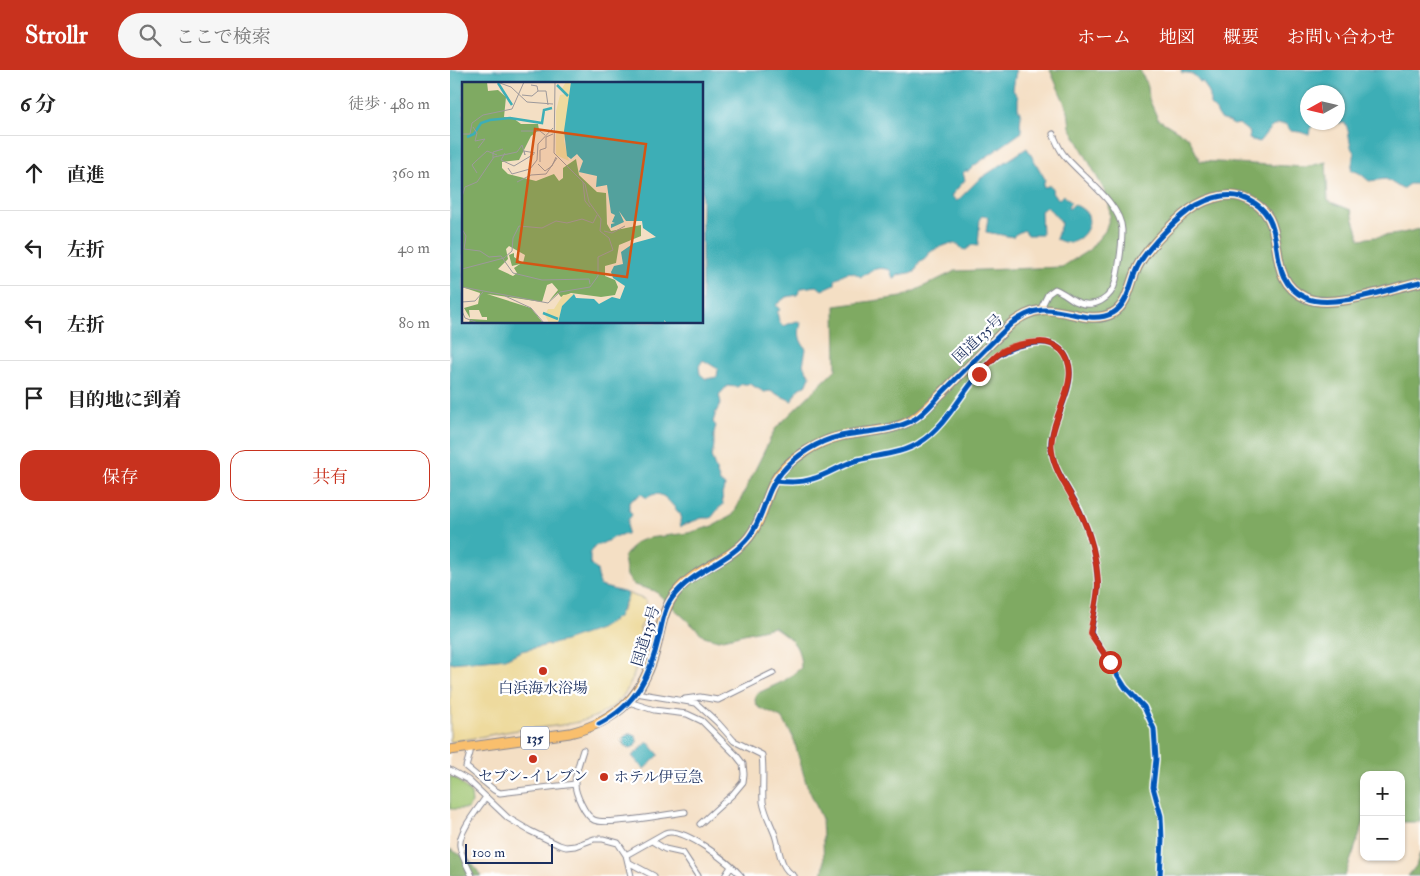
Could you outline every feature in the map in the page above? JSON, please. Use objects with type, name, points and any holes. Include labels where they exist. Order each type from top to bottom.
[{"type":"highway","name":"国道135号","points":[[450,750],[570,733],[607,720],[629,702],[648,674],[670,600],[684,584],[727,556],[749,537],[763,514],[775,482],[791,462],[820,443],[840,436],[896,428],[917,418],[1012,323],[1026,314],[1040,310],[1059,311],[1090,317],[1105,316],[1115,311],[1128,294],[1144,254],[1158,239],[1196,206],[1216,197],[1238,196],[1260,207],[1268,215],[1274,233],[1279,266],[1283,276],[1296,293],[1307,298],[1322,302],[1348,300],[1420,282]]},
{"type":"street","points":[[1040,310],[1048,294],[1055,290],[1062,292],[1074,301],[1082,303],[1093,304],[1104,301],[1114,289],[1122,229],[1111,206],[1092,183],[1064,155],[1053,134]]},
{"type":"street","points":[[775,482],[800,482],[813,479],[856,460],[896,452],[918,444],[934,433],[979,374],[1000,352],[1010,348],[1041,342],[1055,345],[1064,354],[1069,364],[1070,374],[1054,428],[1051,451],[1056,466],[1080,512],[1094,555],[1098,585],[1090,633],[1125,687],[1144,706],[1154,729],[1156,759],[1153,787],[1160,816],[1162,840],[1160,876]]},
{"type":"street","points":[[682,700],[700,697],[718,700],[774,673]]},
{"type":"street","points":[[636,693],[682,700],[700,705],[734,741],[762,755],[765,809],[775,836],[781,861],[790,874],[794,876]]},
{"type":"street","points":[[629,702],[654,710],[687,714],[702,721],[736,755],[742,764],[744,774],[742,782],[733,794],[700,824]]},
{"type":"street","points":[[470,747],[466,767],[500,793],[575,784]]},
{"type":"street","points":[[583,750],[575,784],[586,814],[594,820],[599,822],[647,818],[685,812]]},
{"type":"street","points":[[450,770],[468,780],[508,818],[559,845],[566,847],[575,846],[594,839],[618,843],[626,855],[631,876]]},
{"type":"street","points":[[472,876],[460,848],[460,841],[471,818],[486,797]]},
{"type":"street","points":[[626,855],[668,832],[678,832],[696,841],[741,876]]},
{"type":"street","points":[[652,841],[665,849],[683,853],[698,876]]},
{"type":"street","points":[[628,862],[654,876]]},
{"type":"street","points":[[725,876],[731,867]]},
{"type":"green space","points":[[1050,70],[1140,70],[1148,86],[1149,99],[1158,119],[1189,138],[1200,161],[1305,167],[1326,162],[1328,201],[1351,210],[1360,239],[1420,229],[1420,822],[1405,822],[1405,771],[1360,771],[1360,833],[1345,876],[822,876],[824,865],[822,819],[806,783],[793,737],[783,719],[758,707],[755,701],[756,694],[784,681],[801,668],[797,648],[791,640],[774,627],[718,640],[704,636],[655,591],[634,585],[627,576],[624,557],[636,542],[648,538],[688,533],[713,526],[733,515],[775,429],[836,369],[835,306],[902,297],[955,271],[1062,267],[1089,250],[1105,231],[1110,216],[1109,203],[1103,188],[1070,127],[1068,111]]},
{"type":"green space","points":[[450,776],[458,780],[471,794],[472,803],[467,809],[450,809]]},
{"type":"green space","points":[[450,849],[468,859],[482,876],[450,876]]},
{"type":"green space","points":[[1420,853],[1420,876],[1408,876],[1416,866]]},
{"type":"sand","name":"白浜海水浴場","points":[[627,593],[646,600],[646,618],[640,628],[640,645],[631,683],[621,699],[608,710],[592,718],[575,723],[510,731],[450,742],[450,663],[507,658],[521,651],[549,645],[622,611],[628,596]]},
{"type":"water","points":[[450,70],[1016,70],[1013,90],[1018,97],[1022,132],[969,171],[965,171],[963,173],[965,180],[951,196],[957,201],[978,180],[1027,148],[1045,179],[1043,186],[1049,185],[1053,188],[1052,193],[1059,199],[1063,195],[1071,202],[1068,207],[1069,209],[1074,204],[1083,209],[1087,214],[1089,223],[1083,235],[1070,243],[1056,239],[1061,224],[1060,220],[1046,207],[1041,211],[1042,235],[1028,235],[1024,230],[1013,237],[986,232],[988,217],[982,216],[980,218],[978,246],[972,245],[966,250],[962,249],[958,244],[939,247],[929,253],[928,257],[919,263],[915,272],[898,275],[895,279],[890,270],[881,268],[874,269],[861,277],[848,272],[835,280],[835,284],[822,290],[817,286],[802,288],[797,295],[786,297],[776,305],[780,310],[777,312],[779,321],[783,326],[797,321],[801,323],[800,337],[806,349],[803,365],[810,376],[806,386],[799,388],[792,401],[770,391],[764,392],[750,384],[742,384],[737,387],[727,386],[719,395],[721,403],[713,422],[716,426],[714,448],[711,456],[720,482],[725,486],[722,494],[723,505],[711,518],[702,518],[681,527],[681,515],[662,495],[652,495],[647,498],[641,494],[629,502],[629,510],[632,515],[628,520],[627,534],[619,535],[595,546],[590,554],[590,563],[597,570],[600,586],[627,593],[628,596],[618,617],[599,629],[565,641],[521,651],[507,658],[450,663]],"holes":[[[703,360],[718,369],[717,377],[706,379],[700,374],[699,366]]]},
{"type":"water","points":[[1181,70],[1420,70],[1420,184],[1409,184],[1402,189],[1386,179],[1369,181],[1358,173],[1351,171],[1354,152],[1345,123],[1345,85],[1300,85],[1300,130],[1310,130],[1309,135],[1291,131],[1286,124],[1281,124],[1270,128],[1259,142],[1249,139],[1250,133],[1239,124],[1234,125],[1220,119],[1210,105],[1210,95],[1203,82],[1200,82],[1190,74],[1182,73]]},
{"type":"water","points":[[630,734],[635,736],[637,741],[635,746],[630,748],[625,746],[623,741],[625,736]]},
{"type":"water","points":[[648,742],[659,755],[644,769],[632,756]]},
{"type":"cycle path","points":[[599,724],[623,708],[640,688],[651,664],[669,602],[680,588],[731,554],[749,537],[758,522],[771,488],[793,460],[816,445],[832,438],[888,429],[915,419],[1012,323],[1026,315],[1042,310],[1060,311],[1087,317],[1104,316],[1113,313],[1123,303],[1136,270],[1150,249],[1174,223],[1197,205],[1213,198],[1235,196],[1258,206],[1268,217],[1274,231],[1283,275],[1291,288],[1306,298],[1317,301],[1346,300],[1420,282]]},
{"type":"cycle path","points":[[775,481],[794,482],[807,480],[824,475],[852,462],[912,447],[934,432],[981,371],[994,358],[1010,349],[1035,343],[1051,344],[1061,350],[1068,361],[1070,374],[1069,383],[1053,433],[1052,451],[1061,478],[1084,519],[1095,556],[1098,590],[1091,633],[1125,687],[1144,707],[1154,729],[1156,759],[1153,787],[1161,816],[1162,840],[1160,876]]},
{"type":"place","name":"白浜海水浴場","points":[[543,671]]},
{"type":"place","name":"セブン-イレブン","points":[[533,759]]},
{"type":"place","name":"ホテル伊豆急","points":[[604,777]]},
{"type":"route","points":[[979,374],[1000,352],[1024,344],[1041,342],[1055,345],[1064,354],[1069,364],[1069,380],[1054,428],[1051,451],[1056,466],[1080,512],[1089,536],[1098,585],[1090,633],[1110,662]]}]
